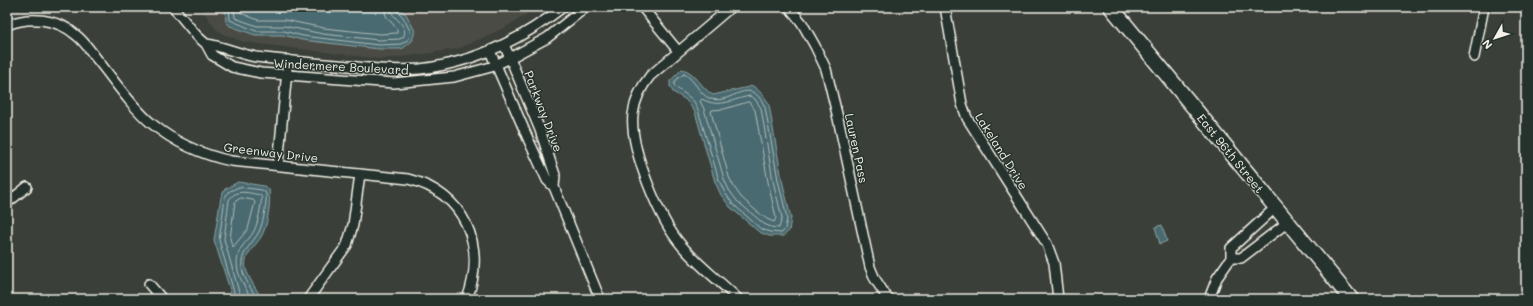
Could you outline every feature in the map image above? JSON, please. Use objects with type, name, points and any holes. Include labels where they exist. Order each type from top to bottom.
[{"type":"main road","name":"East 96th Street","points":[[1111,7],[1351,299]]},
{"type":"street","name":"Windermere Boulevard","points":[[173,7],[197,36],[206,44],[212,55],[232,67],[246,71],[394,83],[454,77],[496,65],[547,38],[586,7]]},
{"type":"street","name":"Windermere Boulevard","points":[[206,44],[218,46],[243,55],[393,70],[439,66],[461,61],[504,45],[535,27],[563,7]]},
{"type":"street","points":[[642,7],[678,51]]},
{"type":"street","points":[[731,7],[655,70],[641,89],[634,104],[632,116],[634,140],[638,153],[653,197],[668,228],[683,247],[738,299]]},
{"type":"street","name":"Lauren Pass","points":[[789,7],[802,23],[826,69],[838,114],[870,267],[875,279],[888,299]]},
{"type":"street","name":"Lakeland Drive","points":[[946,7],[962,104],[967,118],[1047,244],[1054,263],[1058,288],[1058,299]]},
{"type":"street","points":[[1474,57],[1484,7]]},
{"type":"street","name":"Greenway Drive","points":[[7,25],[20,21],[38,20],[50,21],[61,25],[76,35],[136,108],[152,123],[182,143],[217,158],[278,166],[408,179],[423,183],[447,199],[457,210],[471,234],[474,245],[474,274],[467,299]]},
{"type":"street","name":"Parkway Drive","points":[[504,45],[540,130],[555,175],[554,187]]},
{"type":"street","name":"Parkway Drive","points":[[490,51],[547,180],[554,187],[600,299]]},
{"type":"street","points":[[278,166],[288,60]]},
{"type":"street","points":[[308,299],[347,245],[353,225],[360,174]]},
{"type":"street","points":[[7,202],[27,187]]},
{"type":"street","points":[[1209,299],[1217,278],[1231,258],[1231,248],[1276,207]]},
{"type":"street","points":[[1231,258],[1241,258],[1288,222]]},
{"type":"street","points":[[149,284],[162,299]]},
{"type":"shaded area","points":[[208,7],[538,7],[506,27],[460,48],[382,59],[244,42],[223,34],[216,29],[203,11]]},
{"type":"water","points":[[226,7],[397,7],[406,14],[415,31],[412,41],[402,49],[379,49],[302,40],[283,35],[255,35],[230,26],[226,22]]},
{"type":"water","points":[[682,69],[691,73],[713,95],[753,86],[761,92],[766,99],[769,105],[782,180],[791,218],[789,231],[783,236],[769,236],[759,232],[730,207],[721,195],[715,182],[695,112],[686,100],[673,92],[670,86],[670,81]]},
{"type":"water","points":[[238,182],[264,186],[269,189],[269,207],[265,227],[261,237],[246,260],[246,269],[249,277],[262,299],[233,299],[214,240],[221,197],[225,189]]},
{"type":"water","points":[[1162,225],[1167,241],[1160,244],[1155,227]]}]
